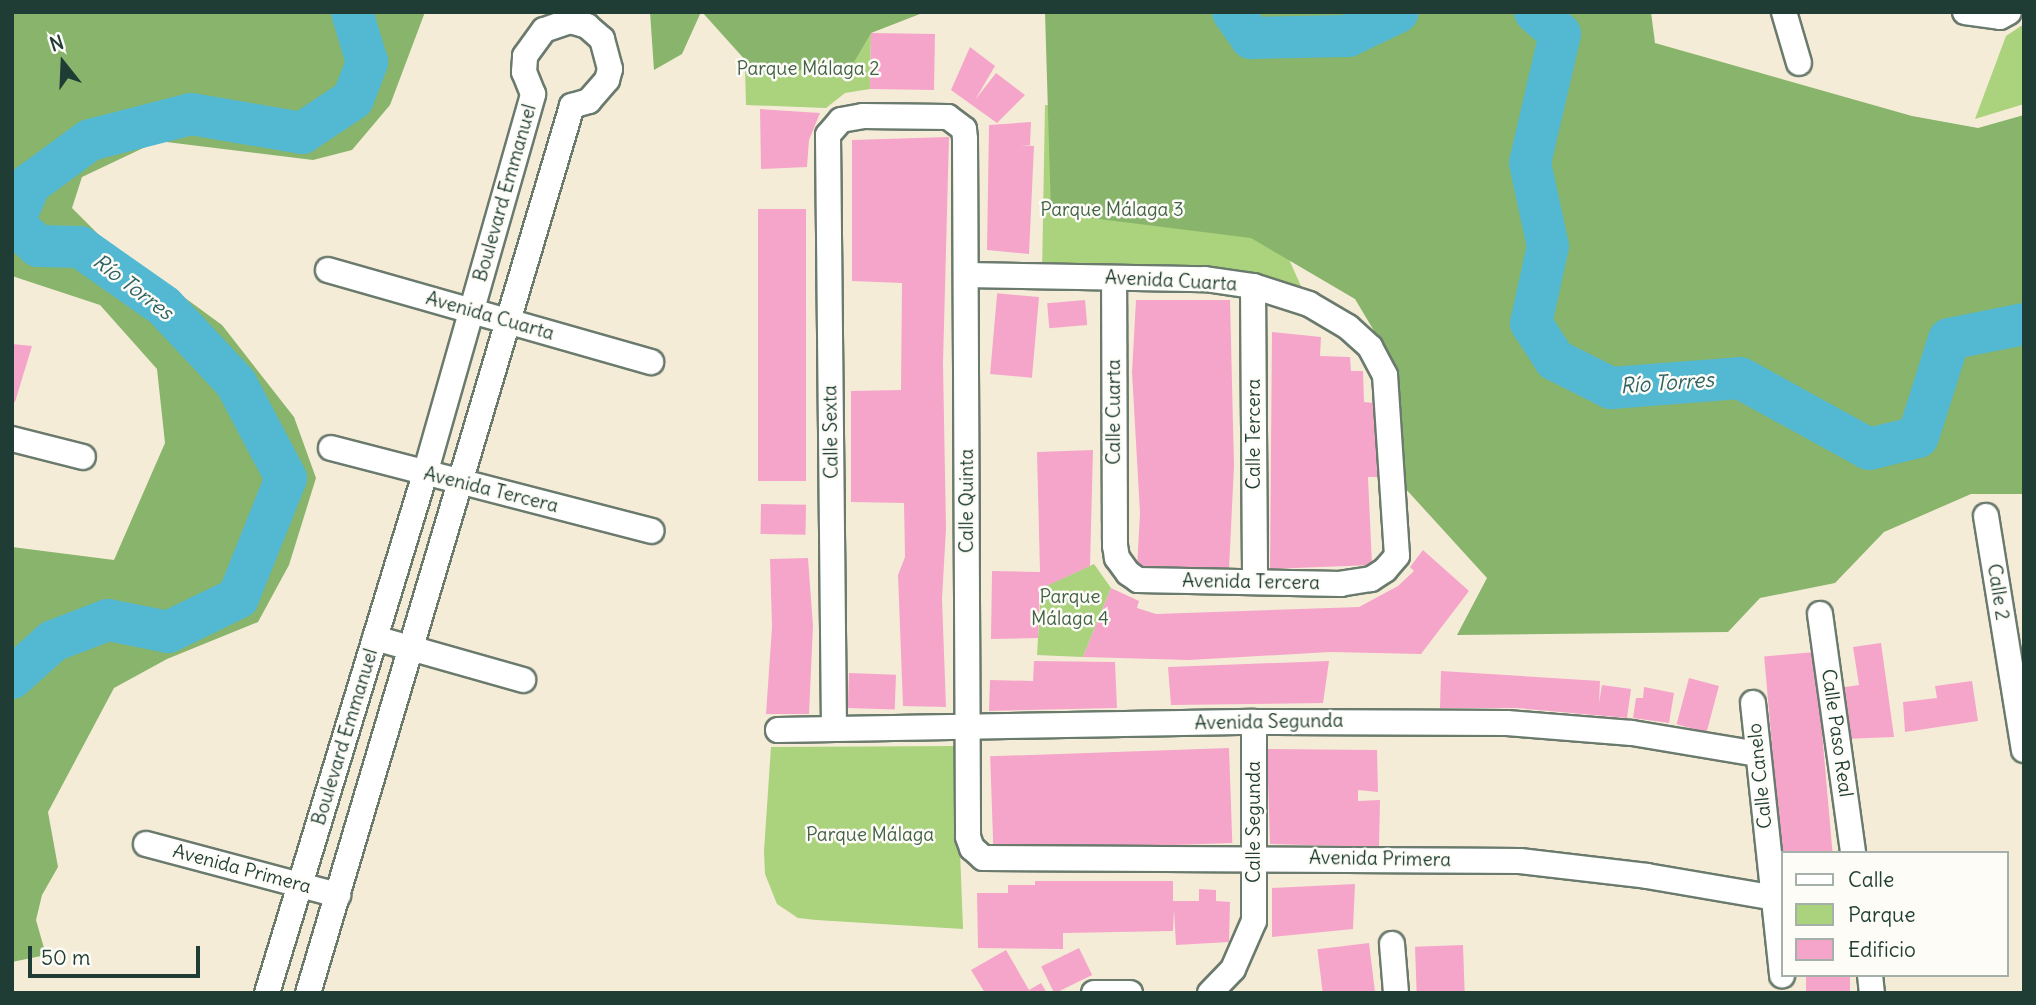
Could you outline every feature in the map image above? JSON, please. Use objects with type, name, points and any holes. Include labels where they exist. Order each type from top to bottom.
[{"type":"street","points":[[1784,12],[1798,63]]},
{"type":"street","points":[[1965,12],[2000,17],[2009,12]]},
{"type":"street","name":"Boulevard Emmanuel","points":[[267,993],[425,474],[533,94],[524,72],[525,56],[544,30],[570,21],[587,26],[602,39],[610,69],[600,92],[572,106],[308,993]]},
{"type":"street","name":"Calle Sexta","points":[[834,729],[828,135],[841,120],[863,116],[948,117],[964,129],[965,139]]},
{"type":"street","name":"Calle Quinta","points":[[965,139],[968,836],[983,858]]},
{"type":"street","name":"Avenida Cuarta","points":[[328,270],[652,362]]},
{"type":"street","name":"Avenida Cuarta","points":[[966,275],[1205,279],[1252,286],[1310,304],[1348,327],[1370,347],[1385,374],[1397,556]]},
{"type":"street","name":"Calle Cuarta","points":[[1114,278],[1115,546]]},
{"type":"street","name":"Calle Tercera","points":[[1252,286],[1255,582]]},
{"type":"street","points":[[12,439],[83,457]]},
{"type":"street","name":"Avenida Tercera","points":[[331,448],[461,484],[651,531]]},
{"type":"street","name":"Calle 2","points":[[1986,516],[2024,750]]},
{"type":"street","name":"Avenida Tercera","points":[[1115,546],[1117,558],[1138,580],[1341,584],[1371,579],[1397,556]]},
{"type":"street","name":"Calle Paso Real","points":[[1820,614],[1853,851]]},
{"type":"street","points":[[375,638],[523,680]]},
{"type":"street","name":"Calle Canelo","points":[[1753,703],[1757,754],[1778,899],[1780,937]]},
{"type":"street","name":"Avenida Segunda","points":[[778,730],[1254,722],[1507,723],[1632,733],[1757,754]]},
{"type":"street","name":"Calle Segunda","points":[[1213,992],[1247,946],[1254,921],[1254,722]]},
{"type":"street","name":"Avenida Primera","points":[[146,844],[338,895]]},
{"type":"street","name":"Avenida Primera","points":[[983,858],[1520,861],[1647,876],[1778,899]]},
{"type":"street","points":[[1392,944],[1396,993]]},
{"type":"street","points":[[1094,993],[1130,993]]},
{"type":"green space","points":[[12,12],[425,12],[390,105],[352,150],[313,160],[158,141],[82,177],[72,208],[99,235],[222,325],[294,417],[316,478],[289,565],[258,622],[167,659],[114,688],[48,812],[58,867],[42,895],[36,920],[46,955],[12,962],[12,547],[114,560],[165,443],[157,369],[100,305],[12,276]]},
{"type":"green space","points":[[650,12],[701,12],[682,54],[654,70]]},
{"type":"green space","points":[[702,12],[925,12],[871,33],[851,67],[756,72]]},
{"type":"green space","points":[[1045,12],[1651,12],[1655,43],[1912,116],[1978,128],[2024,115],[2024,494],[1971,494],[1884,532],[1835,583],[1760,598],[1728,632],[1457,635],[1487,578],[1404,487],[1395,366],[1355,299],[1251,238],[1051,213]]},
{"type":"green space","points":[[2024,24],[2024,104],[1975,119],[2006,36]]},
{"type":"green space","name":"Parque Málaga 2","points":[[744,30],[871,33],[870,89],[845,93],[826,108],[746,105]]},
{"type":"green space","name":"Parque Málaga 3","points":[[1045,105],[1083,107],[1267,210],[1309,304],[1253,286],[1042,274]]},
{"type":"green space","name":"Parque Málaga 4","points":[[1094,564],[1111,588],[1083,657],[1037,655],[1041,588]]},
{"type":"green space","name":"Parque Málaga","points":[[956,746],[963,929],[798,918],[777,904],[765,874],[764,851],[771,747]]},
{"type":"building","points":[[871,33],[935,34],[934,90],[870,89]]},
{"type":"building","points":[[970,47],[995,66],[975,100],[996,73],[1025,95],[997,123],[951,90]]},
{"type":"building","points":[[760,109],[820,113],[809,140],[807,167],[761,169]]},
{"type":"building","points":[[1031,122],[1030,145],[1021,145],[1034,146],[1029,254],[987,250],[989,125]]},
{"type":"building","points":[[949,137],[943,363],[946,529],[942,599],[946,707],[903,706],[898,575],[905,557],[904,503],[851,502],[851,391],[901,390],[902,283],[852,281],[852,140]]},
{"type":"building","points":[[758,209],[806,209],[806,481],[758,481]]},
{"type":"building","points":[[997,293],[1039,297],[1032,378],[990,374]]},
{"type":"building","points":[[1085,300],[1087,325],[1049,328],[1047,303]]},
{"type":"building","points":[[1136,300],[1230,300],[1234,466],[1229,569],[1137,568],[1140,513],[1132,372]]},
{"type":"building","points":[[1272,332],[1321,337],[1320,356],[1350,357],[1351,371],[1363,371],[1364,402],[1374,403],[1376,428],[1378,477],[1368,477],[1372,565],[1270,569]]},
{"type":"building","points":[[12,344],[32,346],[15,402],[12,401]]},
{"type":"building","points":[[1093,450],[1090,566],[1040,589],[1038,638],[991,639],[992,571],[1040,572],[1037,452]]},
{"type":"building","points":[[761,504],[806,505],[805,535],[760,534]]},
{"type":"building","points":[[1423,550],[1469,591],[1421,654],[1330,652],[1189,660],[1083,657],[1111,588],[1139,601],[1137,608],[1156,614],[1359,607],[1398,586],[1414,571],[1410,567]]},
{"type":"building","points":[[808,558],[813,626],[809,714],[766,714],[772,627],[770,559]]},
{"type":"building","points":[[1881,643],[1894,737],[1844,739],[1839,688],[1859,685],[1853,647]]},
{"type":"building","points":[[1815,652],[1832,851],[1781,851],[1764,656]]},
{"type":"building","points":[[1034,661],[1115,662],[1117,708],[989,711],[990,680],[1033,681]]},
{"type":"building","points":[[1329,661],[1323,703],[1171,705],[1168,667]]},
{"type":"building","points":[[1441,671],[1600,681],[1599,703],[1602,685],[1631,689],[1627,718],[1517,708],[1440,708]]},
{"type":"building","points":[[849,673],[896,675],[895,710],[848,708]]},
{"type":"building","points":[[1689,678],[1719,686],[1707,732],[1677,724]]},
{"type":"building","points":[[1972,681],[1978,721],[1905,732],[1903,702],[1937,698],[1935,686]]},
{"type":"building","points":[[1644,687],[1674,693],[1669,723],[1633,718],[1636,698],[1643,698]]},
{"type":"building","points":[[1229,748],[1232,843],[993,851],[990,756]]},
{"type":"building","points":[[1267,749],[1377,750],[1378,792],[1358,790],[1358,801],[1380,800],[1379,847],[1270,844]]},
{"type":"building","points":[[1035,881],[1173,881],[1173,901],[1199,901],[1199,889],[1216,890],[1216,901],[1230,902],[1229,942],[1176,945],[1174,910],[1173,931],[1063,933],[1063,949],[978,948],[977,893],[1008,893],[1008,885],[1035,885]]},
{"type":"building","points":[[1355,884],[1353,929],[1272,937],[1272,888]]},
{"type":"building","points":[[1369,943],[1375,993],[1323,993],[1317,949]]},
{"type":"building","points":[[1463,945],[1465,993],[1417,993],[1415,947]]},
{"type":"building","points":[[1079,948],[1092,975],[1054,993],[1041,966]]},
{"type":"building","points":[[1006,950],[1029,990],[1041,983],[1047,993],[985,993],[971,970]]},
{"type":"building","points":[[1806,977],[1850,977],[1850,993],[1806,993]]},
{"type":"waterway","name":"Río Torres","points":[[12,678],[53,641],[108,620],[168,632],[238,598],[286,478],[236,383],[164,306],[80,247],[38,246],[13,223],[30,184],[90,140],[191,114],[302,133],[353,99],[367,62],[352,12]]},
{"type":"waterway","name":"Río Torres","points":[[1233,12],[1251,38],[1348,36],[1398,12]]},
{"type":"waterway","name":"Río Torres","points":[[1535,12],[1560,34],[1530,163],[1548,246],[1531,323],[1555,360],[1611,388],[1740,378],[1869,449],[1918,437],[1949,339],[2024,324]]}]
